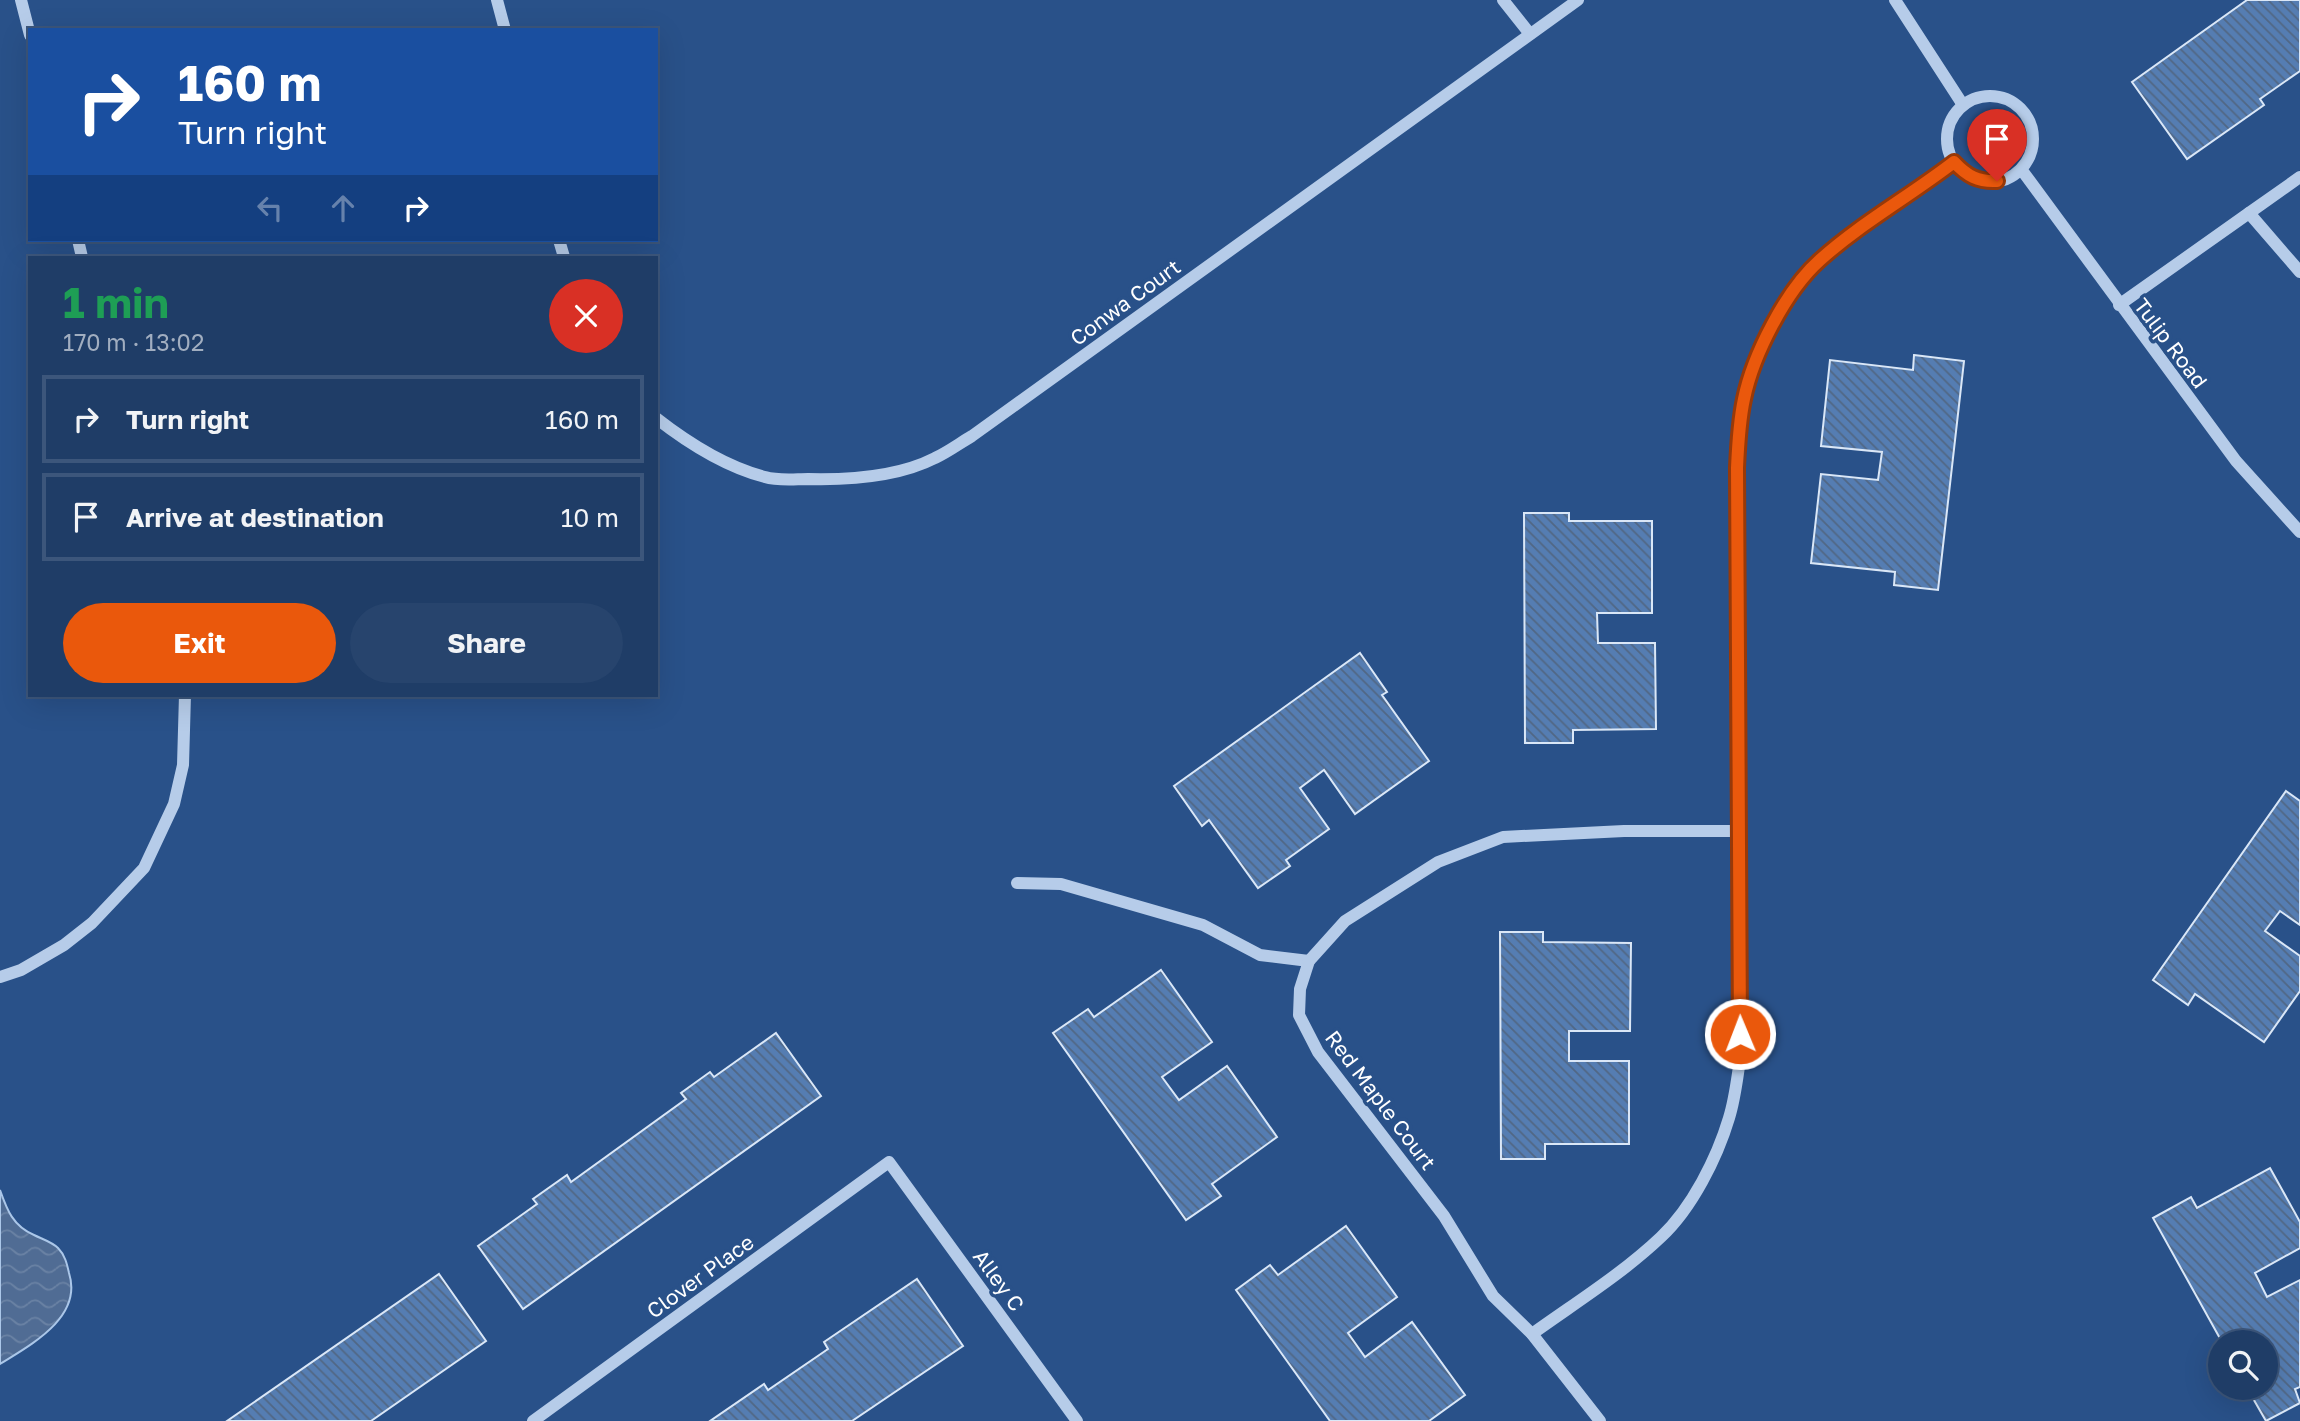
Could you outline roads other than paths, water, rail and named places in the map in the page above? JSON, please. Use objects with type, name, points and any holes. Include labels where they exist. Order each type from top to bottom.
[{"type":"street","points":[[21,0],[28,28]]},
{"type":"street","points":[[497,0],[504,28]]},
{"type":"street","points":[[1503,0],[1530,34]]},
{"type":"street","name":"Conwa Court","points":[[658,420],[677,435],[706,452],[767,478],[831,479],[901,471],[935,458],[972,436],[1578,0]]},
{"type":"street","points":[[1895,0],[1963,104]]},
{"type":"street","points":[[1991,95],[2005,98],[2022,109],[2030,124],[2032,145],[2029,158],[2021,169],[2007,178],[1987,182],[1963,173],[1948,150],[1947,133],[1953,116],[1963,104],[1977,97],[1991,95]]},
{"type":"street","points":[[1532,1334],[1629,1265],[1662,1236],[1689,1201],[1714,1159],[1730,1116],[1740,1060],[1737,468],[1744,397],[1765,341],[1784,303],[1818,261],[1881,212],[1954,162]]},
{"type":"street","name":"Tulip Road","points":[[2021,169],[2236,461],[2300,532]]},
{"type":"street","points":[[2119,305],[2300,177]]},
{"type":"street","points":[[2249,213],[2300,272]]},
{"type":"street","points":[[0,978],[21,970],[64,945],[93,923],[144,868],[174,804],[183,765],[185,697]]},
{"type":"street","name":"Red Maple Court","points":[[1600,1421],[1532,1334],[1493,1296],[1444,1216],[1318,1052],[1299,1014],[1300,989],[1309,961],[1345,920],[1438,863],[1503,837],[1624,831],[1737,831]]},
{"type":"street","points":[[1017,883],[1061,884],[1203,925],[1260,955],[1309,961]]},
{"type":"street","name":"Clover Place","points":[[533,1421],[890,1162]]},
{"type":"street","name":"Alley C","points":[[890,1162],[1077,1421]]},
{"type":"water","points":[[0,1190],[8,1211],[16,1222],[60,1251],[69,1273],[71,1289],[69,1303],[52,1328],[0,1364]]}]
